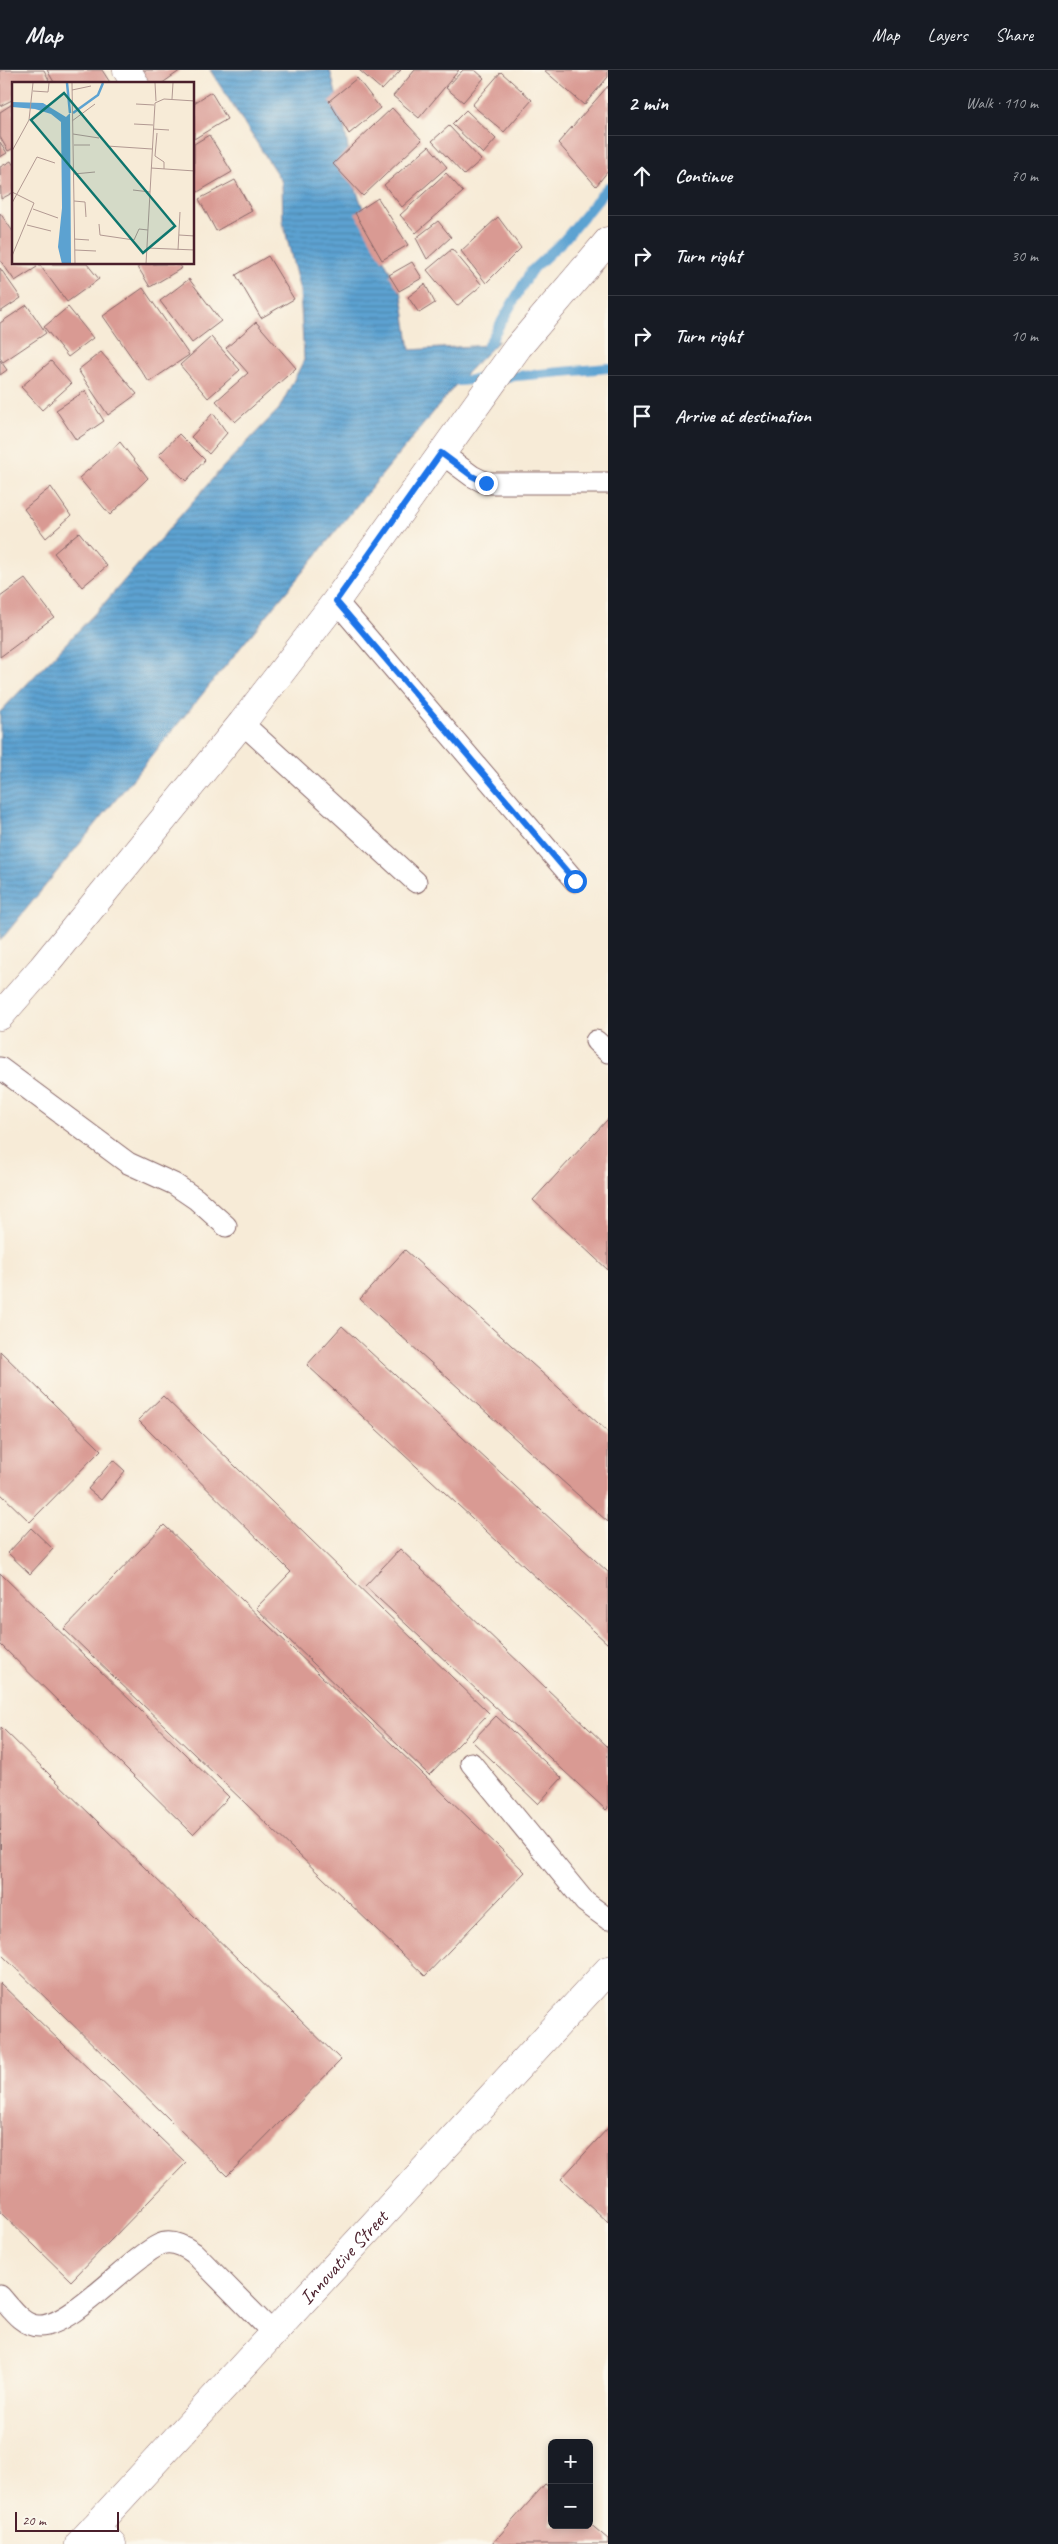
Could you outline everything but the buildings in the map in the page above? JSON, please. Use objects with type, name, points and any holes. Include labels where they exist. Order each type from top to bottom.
[{"type":"street","points":[[126,70],[134,82]]},
{"type":"street","points":[[0,1016],[42,968],[242,723],[336,601],[471,410],[518,347],[608,242]]},
{"type":"street","name":"Innovative Street","points":[[95,2539],[274,2334],[608,1970]]},
{"type":"lane","points":[[441,453],[472,476],[486,483],[608,483]]},
{"type":"lane","points":[[336,601],[575,881]]},
{"type":"lane","points":[[242,723],[416,882]]},
{"type":"lane","points":[[0,1068],[128,1163],[174,1184],[196,1199],[226,1226]]},
{"type":"lane","points":[[471,1763],[585,1902],[608,1918]]},
{"type":"lane","points":[[0,2296],[20,2318],[38,2326],[60,2320],[160,2244],[181,2244],[194,2253],[274,2334]]},
{"type":"water","points":[[210,70],[330,70],[344,125],[354,184],[377,246],[402,295],[410,350],[488,345],[499,341],[459,381],[0,941],[0,712],[101,607],[221,469],[279,409],[304,360],[300,291],[283,222],[282,182]]},
{"type":"waterway","points":[[488,345],[531,271],[564,240],[608,187]]},
{"type":"waterway","points":[[459,381],[608,368]]},
{"type":"route","points":[[486,483],[472,476],[441,453],[336,601],[575,881]]}]
